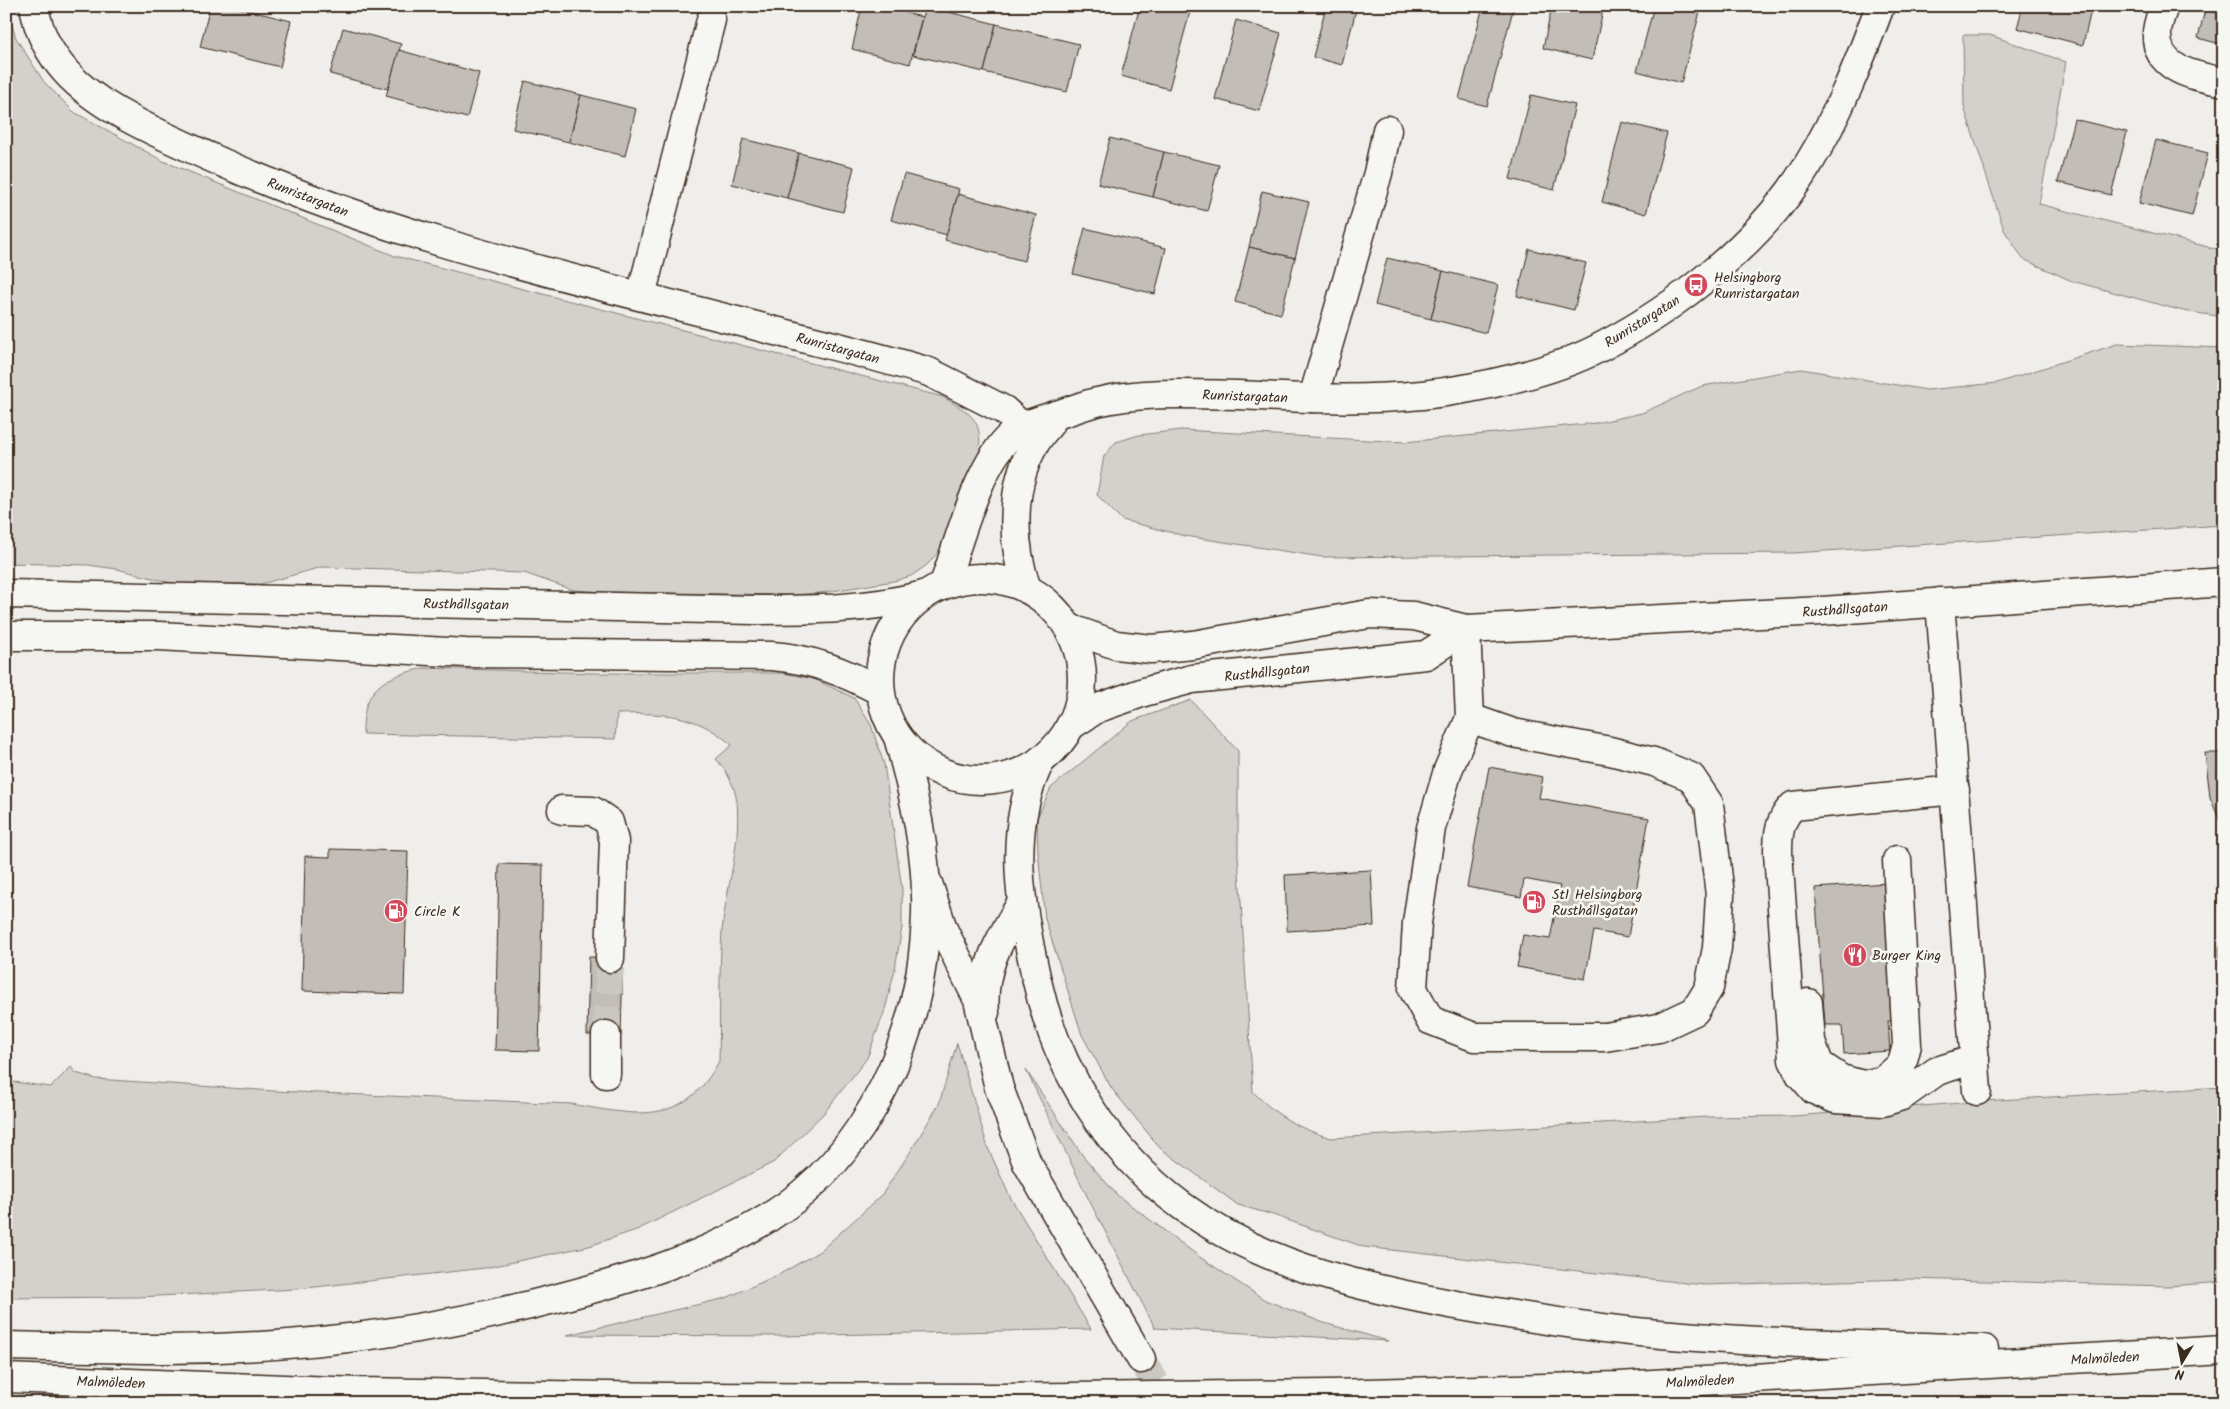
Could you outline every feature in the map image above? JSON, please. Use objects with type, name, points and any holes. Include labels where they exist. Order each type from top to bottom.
[{"type":"main road","name":"Runristargatan","points":[[34,6],[36,22],[48,48],[67,74],[96,98],[158,134],[240,171],[356,215],[438,243],[929,372],[1004,410],[1030,433]]},
{"type":"main road","name":"Runristargatan","points":[[934,590],[990,462],[1013,433],[1030,433],[1059,414],[1096,402],[1134,396],[1173,393],[1313,398],[1422,394],[1497,382],[1598,349],[1668,306],[1733,254],[1775,210],[1808,164],[1837,111],[1880,6]]},
{"type":"main road","points":[[2164,6],[2157,34],[2160,49],[2166,60],[2174,68],[2188,74],[2224,82]]},
{"type":"main road","points":[[641,296],[711,20]]},
{"type":"main road","points":[[1313,398],[1378,173],[1387,130]]},
{"type":"main road","points":[[1028,589],[1015,546],[1015,524],[1019,486],[1030,433]]},
{"type":"main road","name":"Rusthållsgatan","points":[[6,594],[754,610],[862,608],[890,604],[972,578],[1000,579],[1028,589],[1051,606],[1069,628],[1116,645],[1151,648],[1193,645],[1369,614],[1414,616],[1466,629],[1940,602],[2224,582]]},
{"type":"main road","points":[[6,1346],[176,1349],[329,1340],[470,1318],[596,1288],[684,1261],[769,1217],[807,1188],[837,1159],[871,1112],[898,1058],[913,1008],[923,959],[926,912],[925,874],[908,774],[898,737],[886,715],[880,691],[881,665],[887,640],[900,618],[934,590]]},
{"type":"main road","points":[[1940,602],[1977,1091]]},
{"type":"main road","points":[[898,737],[919,758],[944,773],[972,780],[1008,776],[1041,760],[1058,744],[1070,726],[1080,702],[1082,677],[1078,652],[1069,628]]},
{"type":"main road","points":[[1466,629],[1470,718],[1448,770],[1431,828],[1417,923],[1413,989],[1430,1020],[1474,1037],[1605,1037],[1659,1028],[1695,1011],[1708,988],[1717,948],[1720,894],[1709,804],[1691,776],[1610,750],[1513,734],[1470,718]]},
{"type":"main road","name":"Rusthållsgatan","points":[[1070,726],[1098,708],[1144,692],[1192,679],[1426,655],[1466,629]]},
{"type":"main road","points":[[6,636],[158,636],[466,653],[772,656],[801,659],[835,669],[880,691]]},
{"type":"main road","points":[[1041,760],[1030,786],[1021,830],[1022,902],[1040,995],[1064,1061],[1095,1118],[1139,1167],[1183,1207],[1244,1243],[1288,1263],[1341,1280],[1406,1296],[1533,1318],[1671,1335],[2153,1356]]},
{"type":"main road","points":[[1955,790],[1817,802],[1793,806],[1783,816],[1778,834],[1793,1060],[1800,1074],[1814,1090],[1835,1099],[1883,1102],[1902,1096],[1937,1071],[1975,1059]]},
{"type":"main road","points":[[1817,802],[1801,817],[1794,837],[1811,1041],[1819,1064],[1842,1079],[1863,1085],[1884,1080],[1902,1064],[1907,1045],[1897,860]]},
{"type":"main road","points":[[562,810],[593,811],[609,822],[614,841],[610,958]]},
{"type":"main road","points":[[925,874],[943,929],[978,1000],[999,1088],[1026,1163],[1141,1358]]},
{"type":"main road","points":[[986,1031],[985,990],[988,969],[996,945],[1022,902]]},
{"type":"main road","points":[[606,1035],[606,1074]]},
{"type":"main road","name":"Malmöleden","points":[[6,1378],[358,1392],[667,1397],[996,1398],[1320,1394],[1619,1386],[2153,1356],[2224,1350]]},
{"type":"shaded area","points":[[6,6],[16,38],[44,82],[74,112],[163,161],[395,256],[943,397],[973,418],[977,425],[980,442],[979,454],[939,551],[927,565],[911,576],[894,581],[820,593],[792,595],[573,590],[524,573],[322,567],[261,584],[172,583],[117,569],[88,565],[6,563]]},
{"type":"shaded area","points":[[1963,35],[1990,35],[2066,62],[2039,204],[2224,251],[2224,317],[2183,311],[2072,281],[2023,259],[2004,230],[1964,107]]},
{"type":"shaded area","points":[[2117,344],[2224,348],[2224,525],[1794,553],[1322,557],[1185,536],[1122,520],[1097,495],[1104,456],[1116,442],[1139,435],[1181,430],[1405,442],[1596,423],[1642,413],[1702,386],[1801,369],[1927,390],[1997,383]]},
{"type":"shaded area","points":[[424,668],[597,673],[783,673],[814,679],[854,698],[871,725],[884,764],[902,889],[902,927],[895,969],[885,1010],[867,1058],[824,1113],[774,1162],[639,1229],[589,1246],[485,1268],[297,1289],[138,1297],[6,1298],[6,1081],[51,1087],[71,1067],[76,1073],[96,1079],[274,1091],[571,1104],[636,1113],[656,1112],[673,1107],[690,1098],[705,1083],[719,1061],[722,931],[735,851],[738,819],[736,797],[732,785],[724,769],[716,759],[732,745],[718,734],[692,721],[678,717],[650,714],[617,714],[615,739],[363,734],[366,706],[371,695],[378,687],[397,676]]},
{"type":"shaded area","points":[[1191,700],[1238,751],[1238,855],[1253,1092],[1289,1121],[1331,1138],[1708,1117],[1793,1116],[1999,1100],[2224,1087],[2224,1282],[2169,1286],[1910,1279],[1704,1285],[1364,1247],[1273,1215],[1238,1205],[1160,1148],[1112,1089],[1082,1035],[1045,919],[1038,852],[1037,818],[1051,788],[1132,721]]},
{"type":"shaded area","points":[[957,1043],[988,1148],[1010,1197],[1091,1329],[780,1336],[567,1335],[726,1298],[780,1274],[820,1251],[881,1196],[909,1154],[939,1104]]},
{"type":"shaded area","points":[[1026,1070],[1083,1156],[1117,1195],[1201,1258],[1265,1300],[1324,1323],[1388,1341],[1155,1328],[1087,1196]]},
{"type":"building","points":[[105,6],[128,6],[126,12]]},
{"type":"building","points":[[210,6],[231,6],[291,21],[280,67],[200,47]]},
{"type":"building","points":[[862,6],[880,6],[922,17],[910,64],[852,49]]},
{"type":"building","points":[[925,6],[996,24],[984,72],[913,55]]},
{"type":"building","points":[[1140,6],[1191,8],[1169,89],[1121,76]]},
{"type":"building","points":[[1326,6],[1357,6],[1342,65],[1313,57]]},
{"type":"building","points":[[1483,6],[1514,6],[1487,106],[1459,99]]},
{"type":"building","points":[[1552,6],[1604,6],[1592,60],[1543,48]]},
{"type":"building","points":[[1654,6],[1701,8],[1681,83],[1637,71]]},
{"type":"building","points":[[2023,6],[2092,6],[2083,45],[2017,28]]},
{"type":"building","points":[[2206,6],[2224,6],[2224,45],[2198,38]]},
{"type":"building","points":[[1236,20],[1281,33],[1259,111],[1215,99]]},
{"type":"building","points":[[996,24],[1079,44],[1067,92],[984,72]]},
{"type":"building","points":[[343,28],[401,44],[388,89],[330,74]]},
{"type":"building","points":[[399,50],[479,73],[467,118],[386,96]]},
{"type":"building","points":[[525,81],[581,95],[569,142],[513,129]]},
{"type":"building","points":[[581,95],[636,109],[625,156],[569,142]]},
{"type":"building","points":[[1531,95],[1575,105],[1554,190],[1510,179]]},
{"type":"building","points":[[2074,119],[2127,132],[2111,195],[2058,182]]},
{"type":"building","points":[[1622,122],[1667,133],[1646,214],[1602,202]]},
{"type":"building","points":[[1110,138],[1164,152],[1153,197],[1098,184]]},
{"type":"building","points":[[743,139],[799,153],[787,198],[732,184]]},
{"type":"building","points":[[2156,140],[2208,153],[2192,216],[2139,203]]},
{"type":"building","points":[[1164,152],[1219,165],[1207,211],[1153,197]]},
{"type":"building","points":[[799,153],[854,167],[843,212],[787,198]]},
{"type":"building","points":[[904,174],[959,189],[947,235],[891,220]]},
{"type":"building","points":[[1262,191],[1309,202],[1295,258],[1249,247]]},
{"type":"building","points":[[958,194],[1036,215],[1024,261],[945,240]]},
{"type":"building","points":[[1085,228],[1166,248],[1155,294],[1073,274]]},
{"type":"building","points":[[1249,247],[1295,258],[1281,314],[1235,302]]},
{"type":"building","points":[[1529,249],[1586,263],[1574,310],[1517,296]]},
{"type":"building","points":[[1387,258],[1443,271],[1431,319],[1375,305]]},
{"type":"building","points":[[1443,271],[1498,285],[1486,333],[1431,319]]},
{"type":"building","points":[[2205,753],[2224,753],[2224,831],[2210,797]]},
{"type":"building","points":[[1489,767],[1543,777],[1539,798],[1649,818],[1628,937],[1594,931],[1585,979],[1517,967],[1523,935],[1550,939],[1560,886],[1524,879],[1521,897],[1467,887]]},
{"type":"building","points":[[330,849],[408,851],[404,994],[302,991],[305,856],[330,857]]},
{"type":"building","points":[[499,864],[543,865],[539,1051],[495,1050]]},
{"type":"building","points":[[1371,870],[1374,926],[1287,931],[1285,875]]},
{"type":"building","name":"Burger King","points":[[1886,883],[1896,1021],[1888,1021],[1890,1051],[1844,1054],[1842,1025],[1825,1025],[1815,888]]},
{"type":"building","points":[[2224,933],[2224,1026],[2219,949]]},
{"type":"building","points":[[589,957],[623,958],[621,1036],[587,1035]]},
{"type":"tunnel","points":[[606,1035],[610,958]]},
{"type":"tunnel","points":[[1141,1359],[1168,1403]]},
{"type":"place","name":"Helsingborg Runristargatan","points":[[1696,285]]},
{"type":"place","name":"St1 Helsingborg Rusthållsgatan","points":[[1534,902]]},
{"type":"place","name":"Circle K","points":[[396,911]]},
{"type":"place","name":"Burger King","points":[[1855,955]]}]
